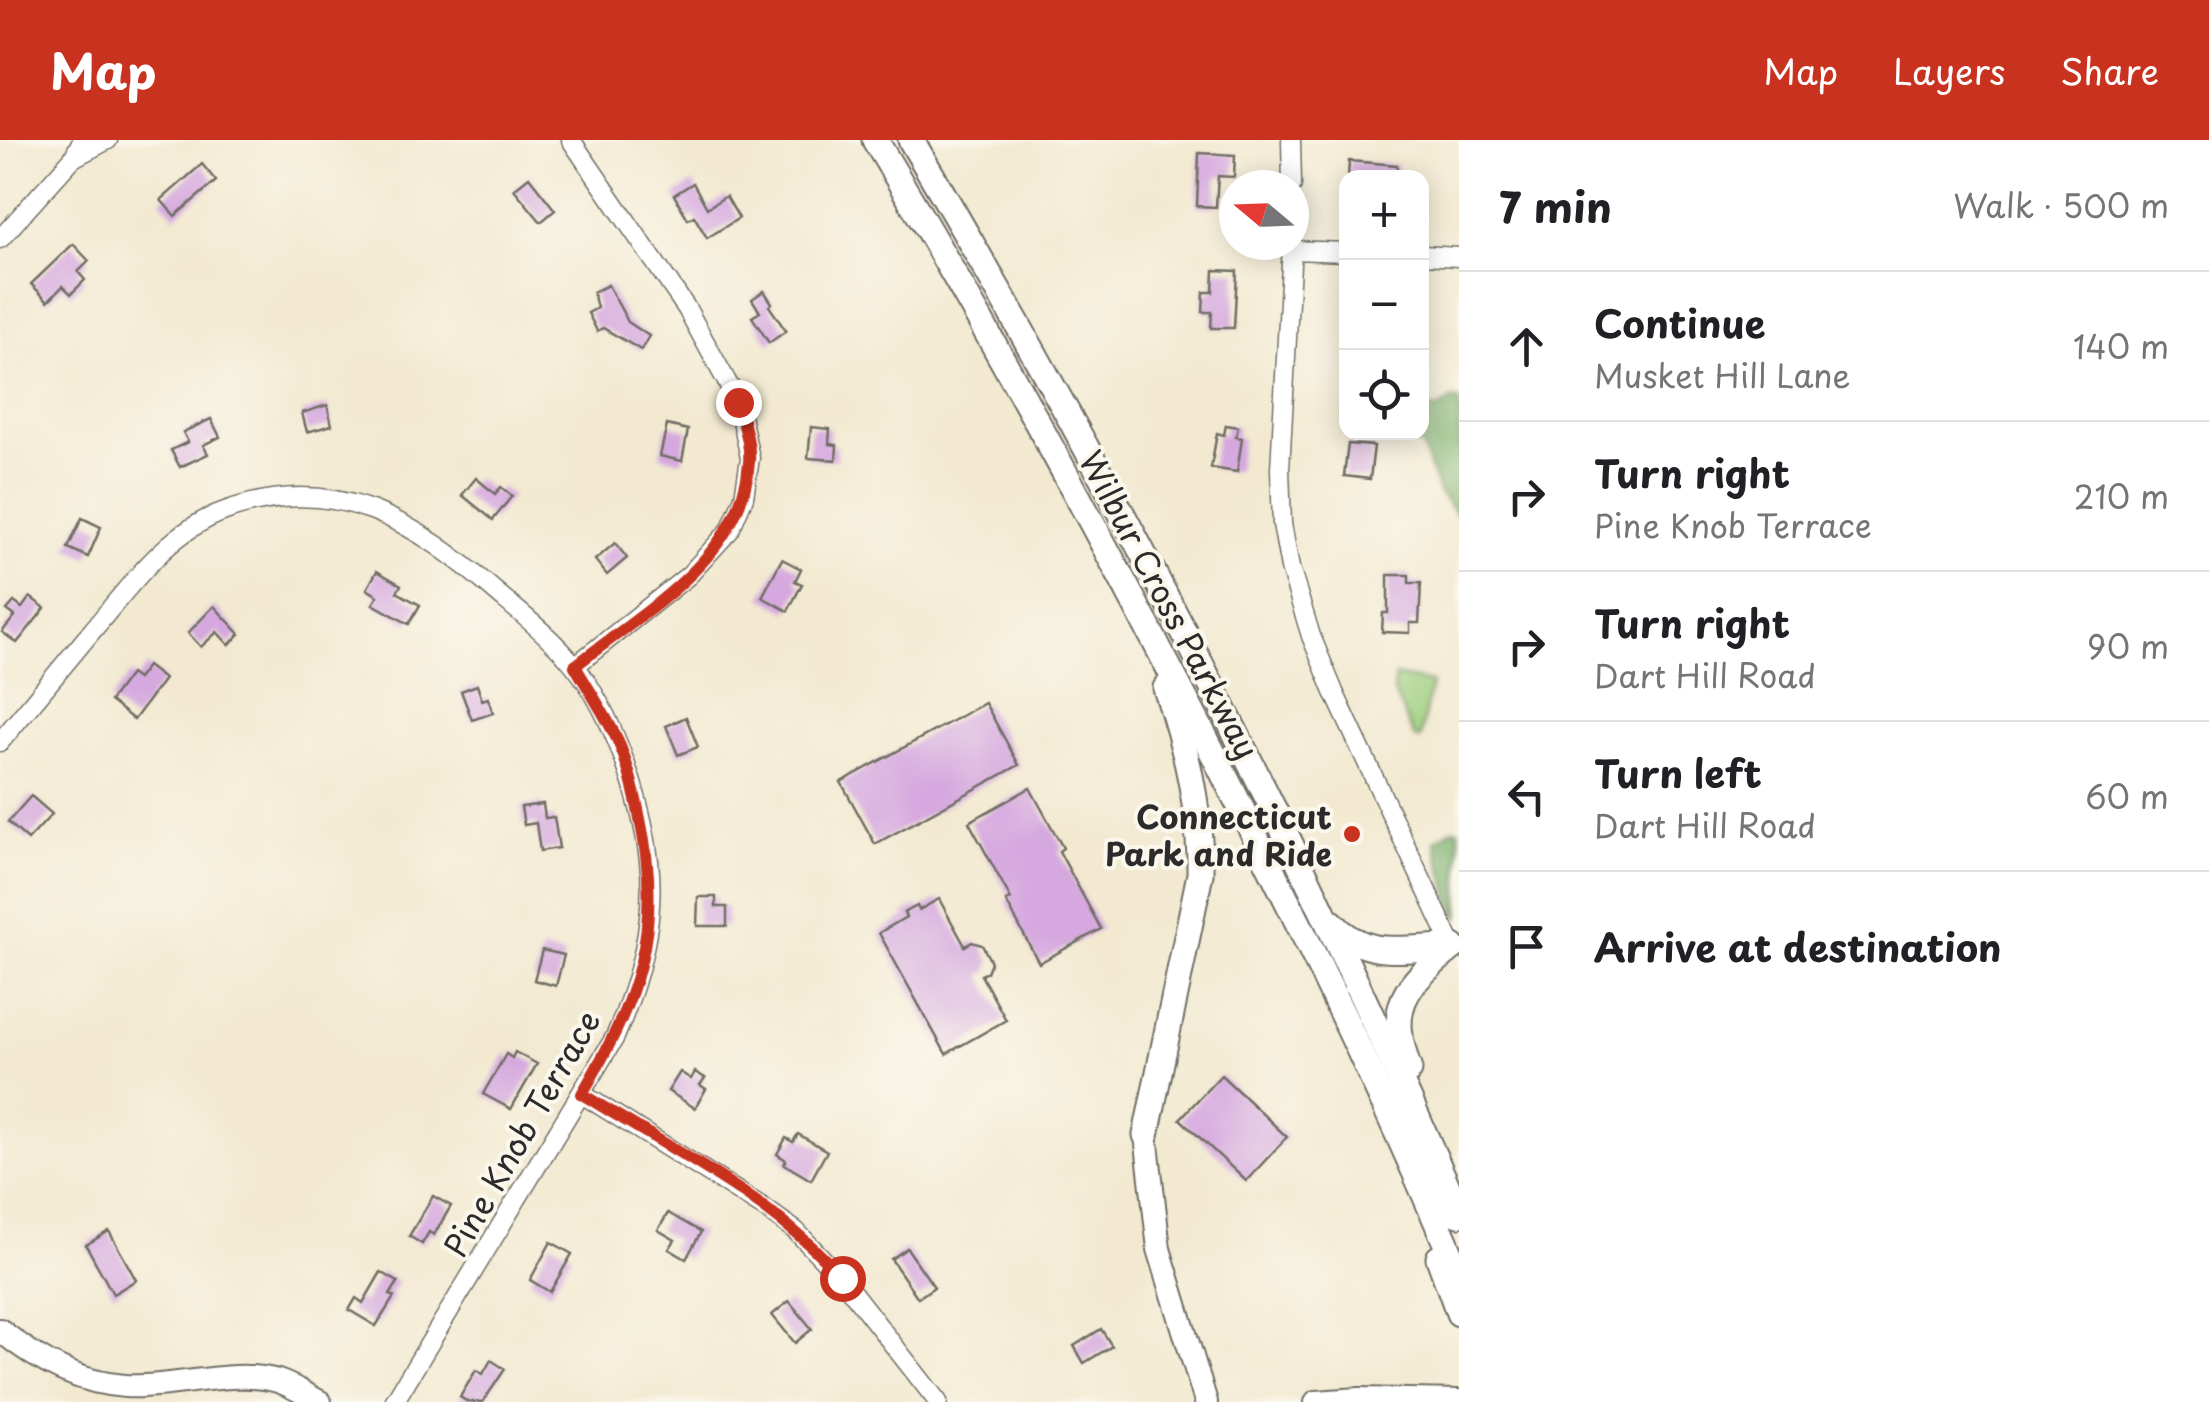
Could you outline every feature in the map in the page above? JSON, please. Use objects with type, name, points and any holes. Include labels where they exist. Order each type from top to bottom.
[{"type":"highway","name":"Wilbur Cross Parkway","points":[[875,140],[959,280],[1138,608],[1368,1066],[1459,1274]]},
{"type":"highway","name":"Wilbur Cross Parkway","points":[[911,140],[997,285],[1191,643],[1321,912],[1459,1214]]},
{"type":"highway","points":[[1138,608],[1182,744],[1200,855],[1198,892],[1146,1135]]},
{"type":"highway","points":[[1321,912],[1342,935],[1359,946],[1456,954]]},
{"type":"highway","points":[[1426,1137],[1420,1096],[1399,1032],[1399,1009],[1414,979],[1456,954]]},
{"type":"highway","points":[[1368,1066],[1459,1313]]},
{"type":"main road","points":[[1146,1135],[1159,1249],[1206,1402]]},
{"type":"main road","points":[[0,1330],[41,1360],[78,1377],[122,1386],[250,1377],[278,1381],[320,1402]]},
{"type":"main road","points":[[1316,1402],[1459,1401]]},
{"type":"street","points":[[0,239],[72,158],[82,140]]},
{"type":"street","points":[[72,158],[108,140]]},
{"type":"street","points":[[571,140],[688,309],[738,402],[750,458],[744,497],[730,530],[690,575],[575,666]]},
{"type":"street","points":[[1291,140],[1292,170]]},
{"type":"street","points":[[1309,249],[1339,251]]},
{"type":"street","points":[[1429,255],[1459,257]]},
{"type":"street","points":[[1291,260],[1280,469],[1282,524],[1290,568],[1334,692],[1456,954]]},
{"type":"street","name":"Pine Knob Terrace","points":[[0,742],[142,572],[176,540],[221,512],[279,498],[339,499],[398,519],[463,563],[575,666],[618,740],[649,860],[651,912],[632,998],[582,1094],[394,1402]]},
{"type":"street","points":[[582,1094],[796,1231],[842,1278],[938,1402]]},
{"type":"green space","points":[[1452,399],[1459,401],[1459,517],[1438,492],[1422,446],[1408,440],[1429,440],[1429,408],[1437,410]]},
{"type":"green space","points":[[1395,676],[1431,683],[1420,739],[1415,738],[1393,691]]},
{"type":"green space","points":[[1453,828],[1459,829],[1459,920],[1435,841]]},
{"type":"building","points":[[1199,153],[1235,155],[1234,170],[1219,170],[1216,207],[1197,206]]},
{"type":"building","points":[[1349,161],[1397,165],[1397,170],[1348,170]]},
{"type":"building","points":[[202,164],[216,181],[175,216],[161,200]]},
{"type":"building","points":[[529,177],[555,210],[541,222],[514,189]]},
{"type":"building","points":[[693,183],[707,208],[726,196],[739,218],[707,238],[694,216],[688,219],[674,195]]},
{"type":"building","points":[[73,244],[89,261],[78,272],[85,280],[71,294],[63,286],[48,301],[31,284]]},
{"type":"building","points":[[1214,270],[1237,271],[1234,328],[1211,328],[1212,312],[1203,312],[1204,292],[1213,292]]},
{"type":"building","points":[[608,285],[628,322],[649,336],[641,350],[603,328],[597,331],[588,313],[597,308],[593,292]]},
{"type":"building","points":[[764,291],[786,331],[769,343],[752,317],[760,312],[752,299]]},
{"type":"building","points":[[327,405],[332,425],[307,432],[302,413]]},
{"type":"building","points":[[211,419],[220,437],[203,445],[208,454],[180,467],[171,450],[188,442],[183,432]]},
{"type":"building","points":[[667,425],[688,430],[682,461],[660,456]]},
{"type":"building","points":[[1226,425],[1238,427],[1236,437],[1242,438],[1237,472],[1211,468],[1217,433],[1224,435]]},
{"type":"building","points":[[811,427],[830,429],[829,444],[837,445],[836,460],[808,458]]},
{"type":"building","points":[[1348,444],[1374,446],[1370,479],[1344,476]]},
{"type":"building","points":[[476,478],[495,494],[501,487],[512,496],[493,520],[462,495]]},
{"type":"building","points":[[82,518],[101,527],[88,557],[68,548]]},
{"type":"building","points":[[615,543],[627,558],[607,575],[595,560]]},
{"type":"building","points":[[782,559],[801,569],[795,581],[802,584],[788,611],[762,597]]},
{"type":"building","points":[[377,571],[401,585],[397,592],[420,605],[409,624],[373,604],[378,596],[367,589]]},
{"type":"building","points":[[1388,575],[1409,575],[1409,583],[1421,583],[1419,623],[1410,623],[1410,633],[1382,632],[1383,613],[1388,613]]},
{"type":"building","points":[[30,597],[45,608],[17,643],[2,632],[15,616],[7,610],[14,602],[22,608]]},
{"type":"building","points":[[214,606],[240,634],[229,645],[217,632],[201,647],[188,633]]},
{"type":"building","points":[[147,666],[164,679],[134,720],[110,701],[130,674],[137,679]]},
{"type":"building","points":[[477,685],[482,700],[488,698],[493,713],[472,720],[461,691]]},
{"type":"building","points":[[985,703],[1019,765],[875,844],[841,782]]},
{"type":"building","points":[[686,717],[698,747],[678,755],[666,726]]},
{"type":"building","points":[[1030,788],[1101,929],[1039,963],[1006,901],[1011,899],[969,822]]},
{"type":"building","points":[[31,796],[52,814],[28,840],[8,822]]},
{"type":"building","points":[[543,804],[545,818],[554,817],[559,848],[540,851],[536,823],[524,825],[521,807]]},
{"type":"building","points":[[698,897],[716,897],[716,907],[727,907],[727,926],[697,926]]},
{"type":"building","points":[[939,899],[965,946],[972,942],[982,945],[991,962],[981,975],[1006,1020],[946,1054],[879,933],[906,917],[904,913]]},
{"type":"building","points":[[542,950],[564,955],[556,986],[534,980]]},
{"type":"building","points":[[515,1052],[537,1064],[511,1109],[483,1094],[506,1054],[512,1058]]},
{"type":"building","points":[[680,1072],[691,1079],[695,1072],[705,1078],[700,1085],[706,1089],[695,1108],[668,1091]]},
{"type":"building","points":[[1221,1075],[1287,1137],[1246,1181],[1180,1119]]},
{"type":"building","points":[[798,1134],[827,1151],[811,1180],[784,1164],[786,1160],[777,1154],[786,1138],[793,1142]]},
{"type":"building","points":[[433,1196],[451,1206],[434,1235],[429,1232],[422,1244],[409,1236]]},
{"type":"building","points":[[668,1213],[701,1232],[686,1259],[669,1249],[675,1240],[658,1230]]},
{"type":"building","points":[[109,1231],[136,1280],[113,1294],[86,1245]]},
{"type":"building","points":[[551,1242],[572,1254],[550,1292],[530,1280]]},
{"type":"building","points":[[907,1248],[934,1287],[918,1298],[891,1259]]},
{"type":"building","points":[[381,1272],[398,1282],[390,1295],[394,1297],[376,1326],[349,1310],[356,1298],[363,1303]]},
{"type":"building","points":[[789,1301],[812,1329],[795,1343],[772,1315]]},
{"type":"building","points":[[1101,1329],[1112,1346],[1084,1363],[1074,1346]]},
{"type":"building","points":[[491,1360],[505,1369],[483,1402],[468,1402],[460,1397],[476,1370],[483,1374]]},
{"type":"place","name":"Connecticut Park and Ride","points":[[1352,834]]},
{"type":"route","points":[[738,402],[750,458],[744,497],[730,530],[690,575],[575,666],[618,740],[649,860],[651,912],[632,998],[582,1094],[764,1208],[796,1231],[842,1278]]}]
